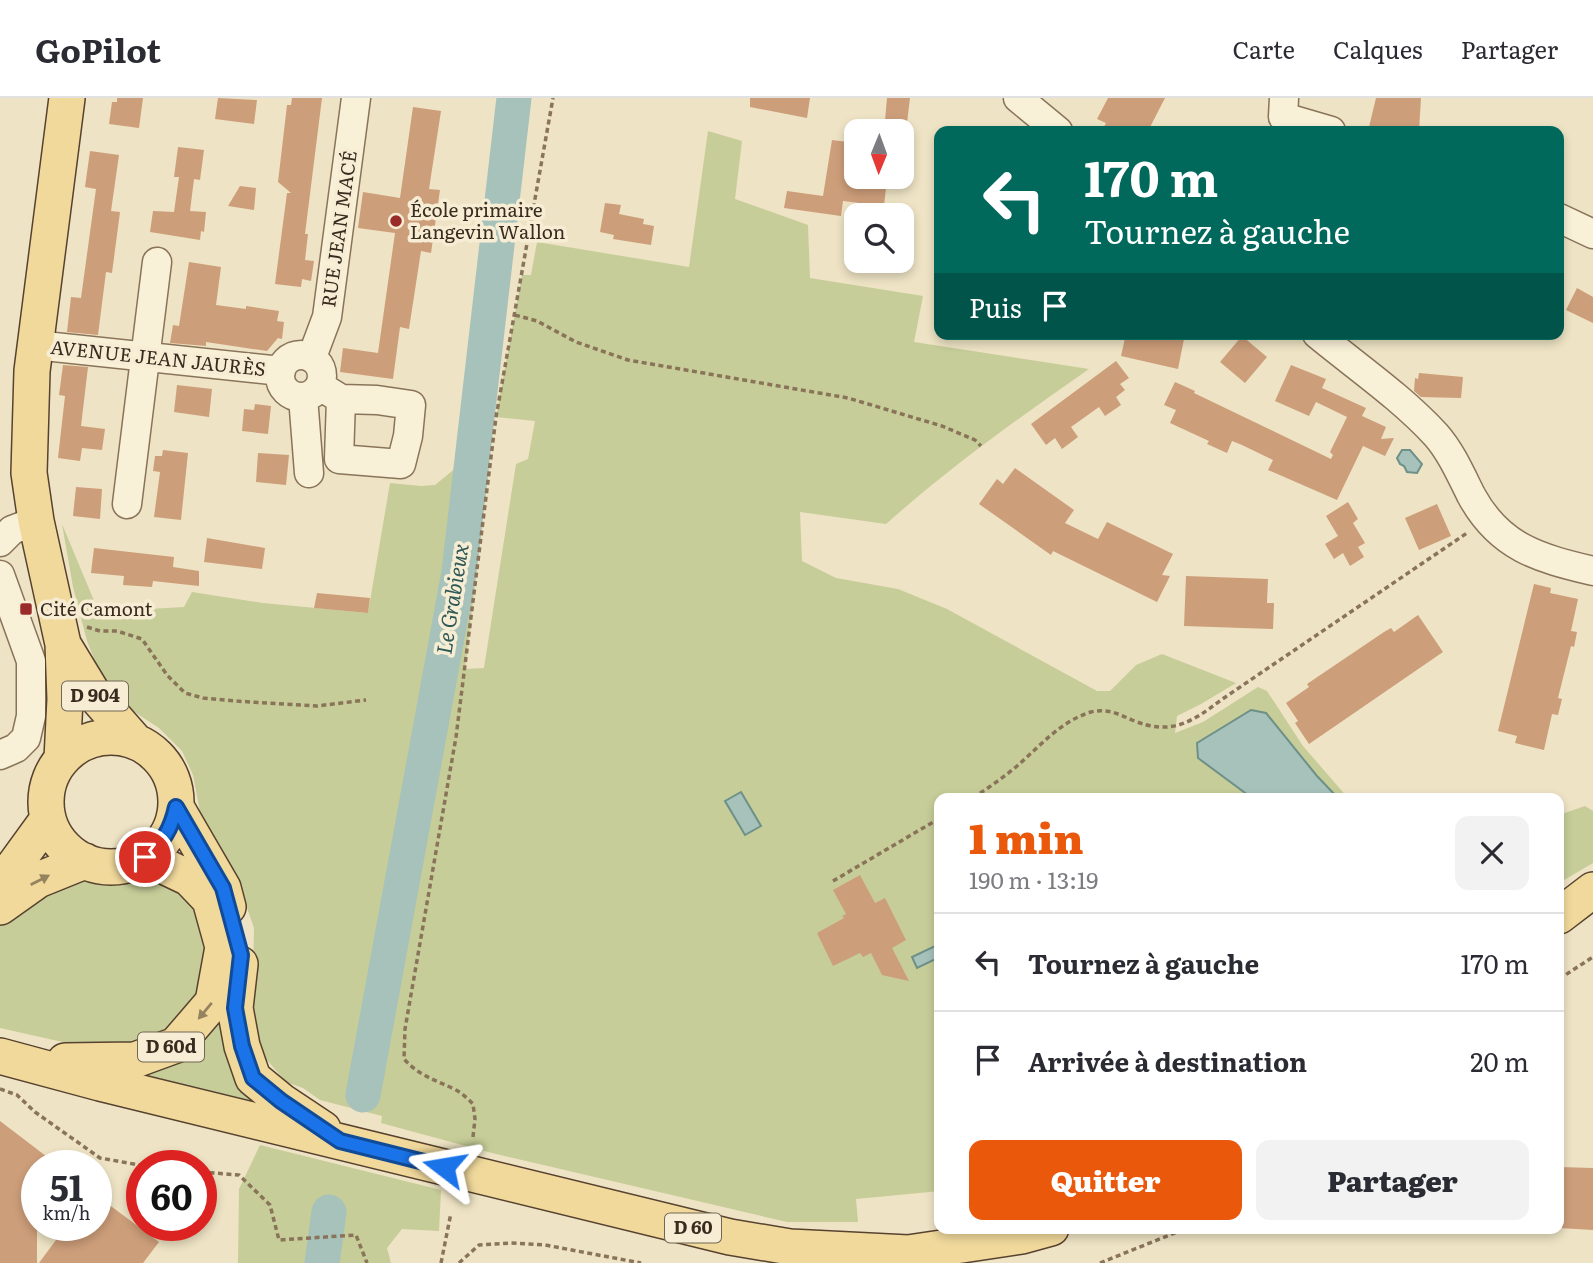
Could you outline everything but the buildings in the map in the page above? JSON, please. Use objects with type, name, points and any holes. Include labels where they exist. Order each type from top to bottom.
[{"type":"main road","name":"D 904","points":[[66,98],[32,370],[29,473],[36,521],[70,632],[92,692],[135,741]]},
{"type":"main road","name":"D 904","points":[[62,759],[70,632]]},
{"type":"main road","points":[[116,737],[135,741],[153,752],[167,767],[174,786],[176,807],[172,827],[160,844],[145,857],[126,865],[105,866],[85,861],[68,851],[56,836],[48,818],[46,797],[51,777],[62,759],[77,746],[96,738],[116,737]]},
{"type":"main road","points":[[176,807],[223,888],[241,955],[235,1008],[242,1046],[253,1078],[281,1101],[340,1141]]},
{"type":"main road","points":[[0,885],[48,818]]},
{"type":"main road","name":"D 60d","points":[[2,1067],[135,1060],[176,1045],[213,1002],[223,947],[210,900],[189,878],[145,857]]},
{"type":"main road","points":[[0,907],[38,880],[85,861]]},
{"type":"main road","points":[[1564,912],[1593,890]]},
{"type":"main road","name":"D 60","points":[[2,1067],[100,1083],[587,1204],[730,1237],[790,1247],[908,1253],[1028,1234]]},
{"type":"street","name":"RUE JEAN MACÉ","points":[[312,357],[327,317],[356,98]]},
{"type":"street","points":[[1018,98],[1053,126]]},
{"type":"street","points":[[1284,98],[1283,117],[1314,126]]},
{"type":"street","points":[[1564,220],[1593,234]]},
{"type":"street","points":[[127,504],[157,262]]},
{"type":"street","points":[[1324,340],[1404,405],[1437,436],[1487,520],[1508,541],[1569,565],[1593,571]]},
{"type":"street","name":"AVENUE JEAN JAURÈS","points":[[35,345],[281,371]]},
{"type":"street","points":[[309,473],[324,393],[321,370],[312,357],[302,355],[285,363],[281,371],[283,386],[295,396],[324,393]]},
{"type":"street","points":[[0,542],[12,530],[36,521]]},
{"type":"street","points":[[0,575],[31,661],[31,716],[26,738],[16,748],[0,755]]},
{"type":"path","points":[[473,1137],[473,1104],[458,1091],[413,1070],[404,1059],[411,994],[456,737],[496,417],[553,98]]},
{"type":"path","points":[[515,315],[537,321],[576,342],[628,360],[848,398],[943,426],[975,440],[981,446]]},
{"type":"path","points":[[980,793],[1059,728],[1089,713],[1103,710],[1155,727],[1175,727],[1196,719],[1487,520]]},
{"type":"path","points":[[70,632],[88,628],[117,631],[142,639],[167,675],[185,693],[203,698],[317,706],[366,700]]},
{"type":"path","points":[[833,881],[934,822]]},
{"type":"path","points":[[1564,976],[1593,957]]},
{"type":"path","points":[[2,1067],[17,1095],[35,1112],[100,1158],[126,1163]]},
{"type":"path","points":[[217,1173],[239,1175],[270,1205],[279,1240],[356,1235],[368,1263]]},
{"type":"path","points":[[441,1263],[451,1213]]},
{"type":"path","points":[[1100,1263],[1172,1234]]},
{"type":"path","points":[[459,1263],[479,1245],[511,1243],[545,1245],[641,1263]]},
{"type":"green space","points":[[708,131],[742,141],[735,199],[808,225],[810,278],[923,296],[914,342],[1089,369],[960,463],[886,524],[800,512],[802,561],[836,578],[898,589],[947,609],[1097,691],[1110,691],[1136,665],[1162,654],[1236,683],[1177,716],[1175,733],[1203,722],[1258,687],[1267,691],[1303,746],[1344,793],[934,793],[934,1192],[856,1199],[858,1222],[787,1222],[488,1152],[381,1123],[382,1116],[320,1100],[303,1088],[286,1082],[261,1053],[252,1025],[254,928],[237,879],[213,843],[200,812],[193,775],[182,751],[159,728],[130,709],[101,676],[87,641],[73,587],[62,524],[95,603],[132,610],[184,607],[192,592],[263,603],[368,613],[390,483],[435,485],[457,467],[489,467],[465,669],[484,668],[516,464],[528,459],[535,421],[496,417],[522,275],[531,275],[537,242],[689,267]]},
{"type":"green space","points":[[1585,806],[1593,811],[1593,863],[1564,880],[1564,813]]},
{"type":"green space","points":[[150,878],[187,896],[208,931],[207,985],[177,1027],[121,1049],[67,1043],[0,1028],[0,926],[55,888],[81,880],[109,885]]},
{"type":"green space","points":[[219,1019],[258,1103],[141,1075]]},
{"type":"green space","points":[[260,1145],[441,1190],[439,1231],[402,1229],[387,1248],[391,1263],[238,1263],[239,1189]]},
{"type":"water","points":[[1402,450],[1410,450],[1422,464],[1417,473],[1407,472],[1400,464],[1397,458]]},
{"type":"water","points":[[1251,710],[1266,713],[1333,793],[1245,793],[1198,758],[1197,743]]},
{"type":"water","points":[[741,792],[761,826],[745,835],[725,801]]},
{"type":"water","points":[[934,946],[934,960],[917,968],[912,957]]},
{"type":"waterway","name":"Le Grabieux","points":[[363,1095],[459,572],[514,98]]},
{"type":"waterway","name":"Le Grabieux","points":[[322,1263],[329,1212]]},
{"type":"place","name":"École primaire Langevin Wallon","points":[[396,221]]},
{"type":"place","name":"Cité Camont","points":[[26,609]]},
{"type":"route","points":[[145,857],[160,844],[172,827],[176,807],[223,888],[241,955],[235,1008],[242,1046],[253,1078],[281,1101],[340,1141],[444,1167]]}]
